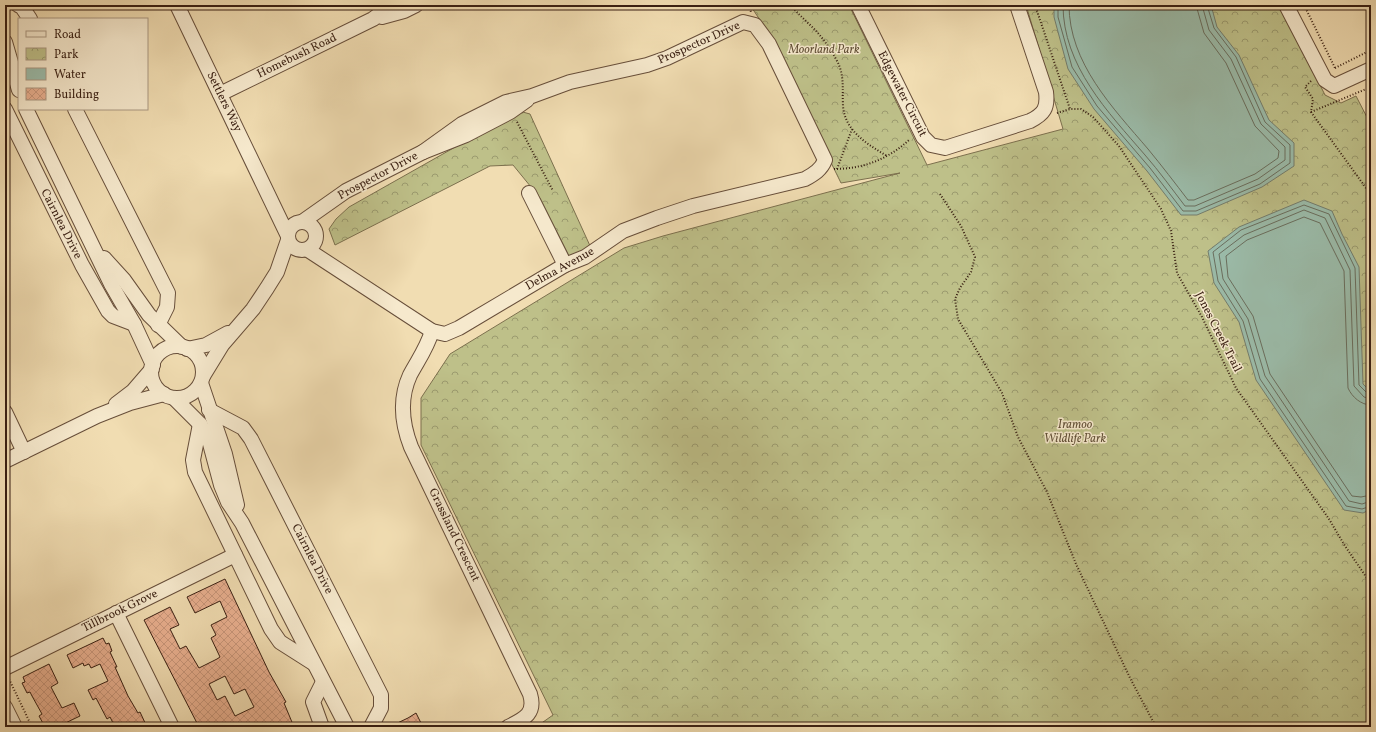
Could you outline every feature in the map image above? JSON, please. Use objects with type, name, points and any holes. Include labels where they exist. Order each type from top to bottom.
[{"type":"street","points":[[18,5],[22,7],[29,18]]},
{"type":"street","name":"Settlers Way","points":[[177,5],[271,198],[288,238]]},
{"type":"street","name":"Homebush Road","points":[[220,94],[373,19],[392,5]]},
{"type":"street","name":"Homebush Road","points":[[373,19],[404,11],[416,5]]},
{"type":"street","name":"Edgewater Circuit","points":[[858,5],[923,137],[931,145],[944,148],[1030,121],[1040,116],[1045,109],[1047,100],[1046,92],[1017,5]]},
{"type":"street","points":[[1286,5],[1320,73],[1325,80],[1334,86],[1371,69]]},
{"type":"street","name":"Prospector Drive","points":[[300,222],[346,191],[423,152],[466,135],[510,112],[532,96],[570,82],[648,65],[667,58],[743,22],[749,22],[755,25],[762,33],[824,155],[827,169]]},
{"type":"street","points":[[5,42],[18,87]]},
{"type":"street","points":[[5,72],[18,93]]},
{"type":"street","name":"Cairnlea Drive","points":[[5,109],[82,265],[108,311],[114,316],[134,324]]},
{"type":"street","name":"Cairnlea Drive","points":[[26,110],[111,284],[134,324],[152,367]]},
{"type":"street","points":[[76,110],[168,293],[167,307],[158,325]]},
{"type":"street","name":"Delma Avenue","points":[[432,331],[439,333],[450,333],[565,264],[585,257],[623,232],[657,218],[716,200],[805,179],[827,169]]},
{"type":"street","points":[[529,192],[565,264]]},
{"type":"street","name":"Settlers Way","points":[[271,198],[300,222]]},
{"type":"street","name":"Prospector Drive","points":[[310,243],[321,219],[332,201]]},
{"type":"street","points":[[5,461],[98,416],[130,403],[169,396],[190,395],[202,380],[222,345],[253,309],[277,272],[291,227],[300,222],[311,225],[310,243],[277,272]]},
{"type":"street","points":[[288,238],[293,248],[310,243]]},
{"type":"street","points":[[310,243],[338,269],[432,331]]},
{"type":"street","name":"Cairnlea Drive","points":[[95,249],[124,280],[141,305],[158,325],[184,348]]},
{"type":"street","points":[[98,416],[124,399],[152,367],[161,352],[174,347],[184,348],[206,345],[237,327]]},
{"type":"street","name":"Grassland Crescent","points":[[432,331],[425,351],[410,377],[404,394],[404,430],[530,694],[533,704],[530,712],[521,721],[508,727]]},
{"type":"street","points":[[184,348],[200,360],[202,380],[209,410],[225,454],[242,523]]},
{"type":"street","points":[[152,367],[154,384],[200,424],[209,440],[223,491],[228,502],[242,523],[346,727]]},
{"type":"street","name":"Cairnlea Drive","points":[[209,410],[243,428],[251,439],[381,695],[381,708],[371,727]]},
{"type":"street","points":[[5,412],[24,452]]},
{"type":"street","points":[[200,424],[193,460],[195,472],[215,516],[236,555],[271,629],[280,642],[313,663]]},
{"type":"street","name":"Tillbrook Grove","points":[[5,668],[236,555]]},
{"type":"street","points":[[116,613],[172,727]]},
{"type":"street","points":[[322,727],[313,702],[323,682]]},
{"type":"street","points":[[5,707],[15,727]]},
{"type":"path","points":[[791,5],[828,44],[839,63],[844,83],[843,106],[848,125],[866,143],[887,156]]},
{"type":"path","points":[[1035,5],[1070,109]]},
{"type":"path","points":[[1335,68],[1371,50]]},
{"type":"path","points":[[1320,73],[1305,87],[1313,99],[1311,112],[1371,195]]},
{"type":"path","points":[[1311,112],[1371,86]]},
{"type":"path","name":"Jones Creek Trail","points":[[1054,113],[1070,109],[1081,109],[1088,112],[1119,146],[1161,209],[1171,231],[1177,273],[1202,317],[1236,388],[1329,519],[1345,546],[1371,584]]},
{"type":"path","points":[[516,119],[553,191]]},
{"type":"path","points":[[837,169],[852,129]]},
{"type":"path","points":[[827,169],[852,168],[870,164],[899,149],[914,135]]},
{"type":"path","points":[[940,194],[961,226],[975,257],[971,272],[960,288],[955,299],[958,319],[1002,392],[1018,437],[1048,492],[1076,564],[1130,678],[1156,727]]},
{"type":"path","points":[[5,682],[9,679],[32,727]]},
{"type":"green space","name":"Iramoo Wildlife Park","points":[[750,5],[849,5],[927,165],[1063,129],[1026,5],[1280,5],[1325,95],[1341,103],[1356,96],[1371,125],[1371,727],[536,727],[553,715],[421,445],[421,398],[450,354],[624,248],[663,236],[900,173],[841,183],[764,26]]},
{"type":"green space","points":[[519,111],[530,114],[591,248],[570,258],[540,198],[513,165],[490,166],[335,245],[329,229],[336,219],[349,207]]},
{"type":"water","points":[[1054,5],[1211,5],[1217,27],[1239,55],[1269,120],[1294,143],[1294,166],[1262,187],[1197,215],[1181,215],[1147,171],[1094,109],[1068,69],[1054,17]]},
{"type":"water","points":[[1304,200],[1332,211],[1359,267],[1363,384],[1371,392],[1371,509],[1363,513],[1344,510],[1256,380],[1239,322],[1214,283],[1208,251],[1239,227]]},
{"type":"building","points":[[225,579],[269,672],[286,702],[284,703],[294,727],[199,727],[144,620],[170,607],[179,625],[170,629],[180,649],[186,646],[199,668],[217,659],[220,657],[211,638],[216,635],[211,625],[227,617],[220,601],[195,613],[187,597]],"holes":[[[225,676],[234,694],[245,689],[254,707],[235,716],[225,696],[217,700],[209,684]]]},
{"type":"building","points":[[103,638],[106,644],[109,643],[112,651],[110,652],[117,667],[115,667],[128,696],[138,713],[140,712],[147,727],[115,727],[110,717],[107,719],[96,698],[93,700],[88,690],[108,681],[100,664],[91,668],[89,664],[84,666],[83,663],[73,668],[67,655]]},
{"type":"building","points":[[49,664],[58,683],[51,687],[62,708],[74,703],[80,716],[57,727],[45,727],[39,716],[42,714],[30,692],[27,693],[22,683],[25,682],[23,677]]},
{"type":"building","points":[[416,713],[423,727],[389,727],[408,718]]},
{"type":"park label","name":"Moorland Park","points":[[824,50]]}]
